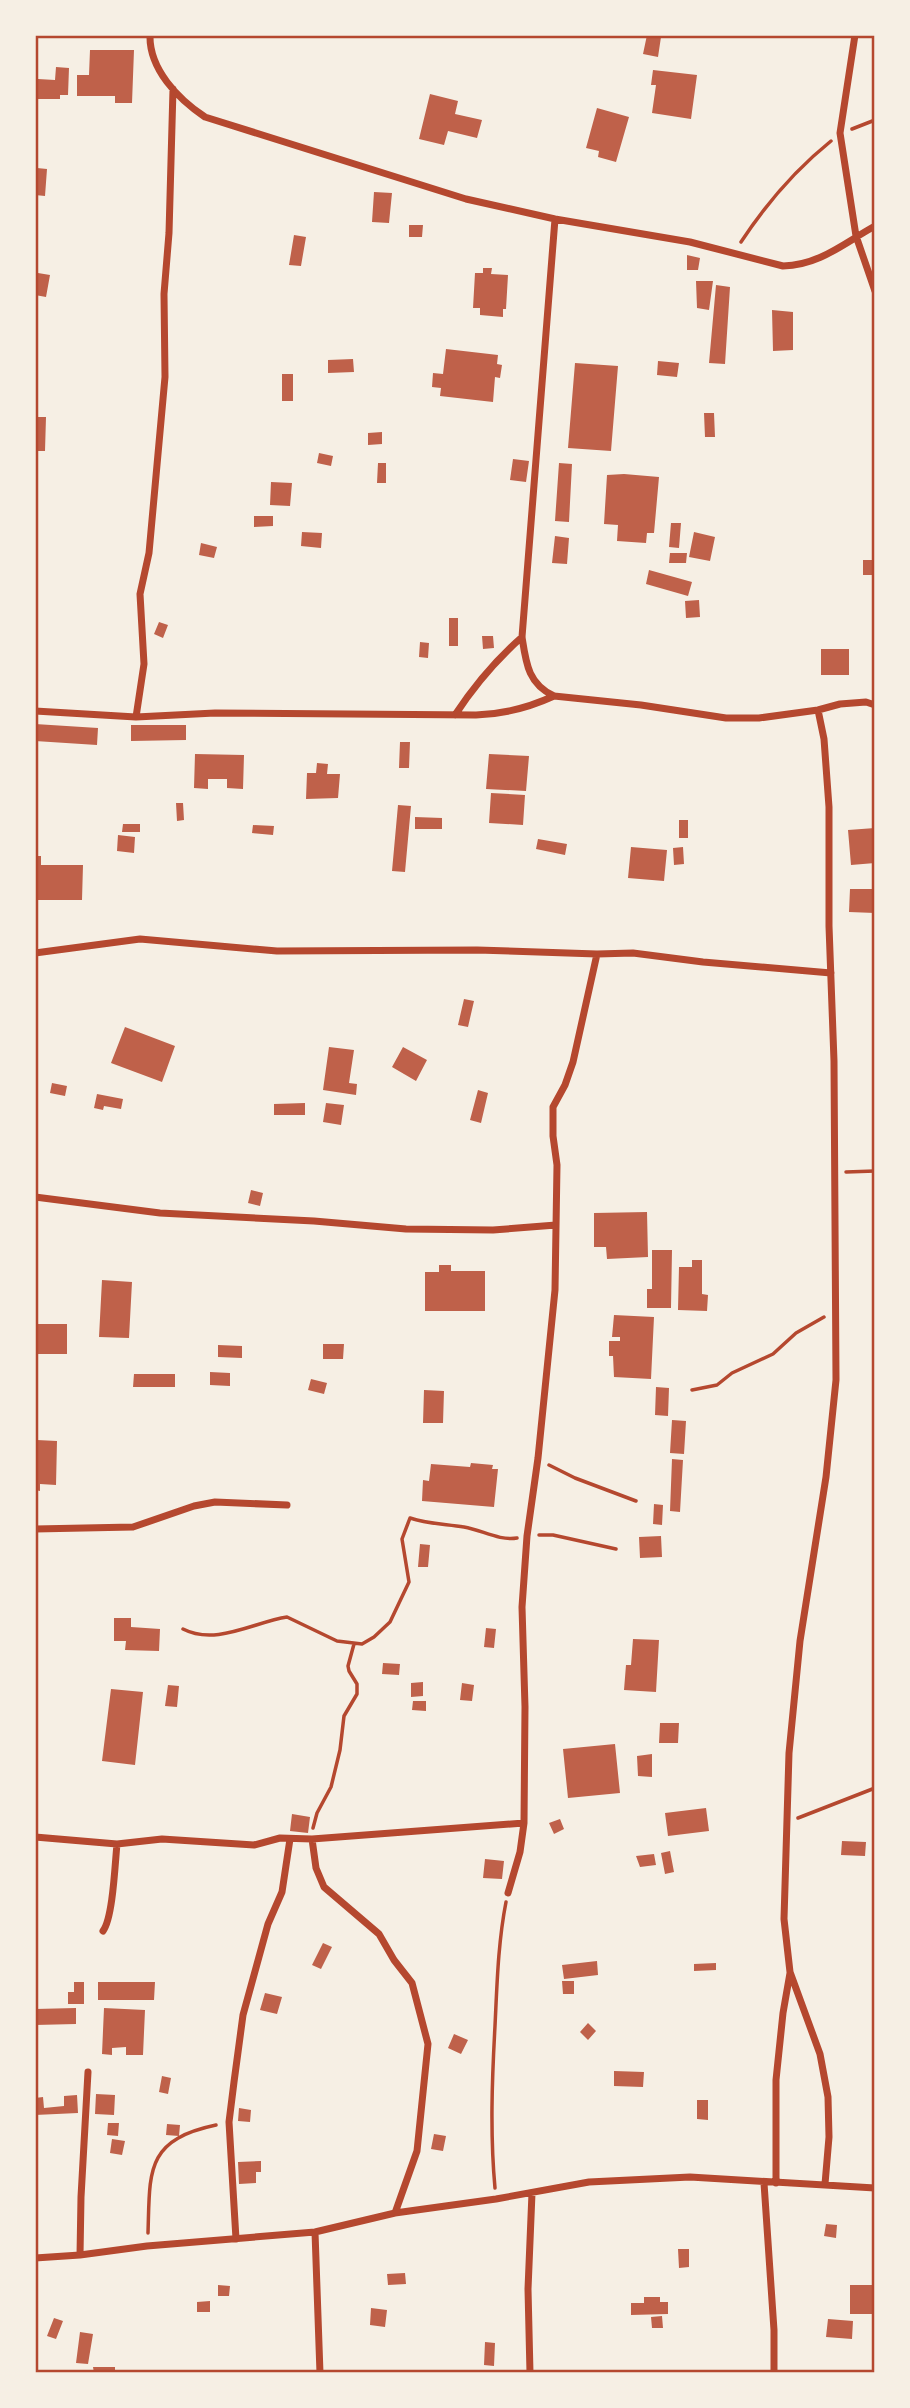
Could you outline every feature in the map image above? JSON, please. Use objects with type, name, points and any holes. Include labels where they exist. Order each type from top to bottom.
[{"type":"street","points":[[150,35],[153,62],[186,105],[205,117],[466,200],[555,219],[690,242],[783,266],[817,260],[875,226]]},
{"type":"street","points":[[855,35],[840,133],[856,236],[875,291]]},
{"type":"street","points":[[136,717],[144,664],[140,594],[149,553],[165,377],[164,294],[169,233],[173,88]]},
{"type":"street","points":[[555,219],[522,637],[531,679],[541,690],[554,696],[641,705],[726,718],[759,718],[818,710],[840,704],[866,702],[875,705]]},
{"type":"street","points":[[455,715],[498,660],[522,637]]},
{"type":"street","points":[[35,712],[136,717],[215,713],[503,714],[527,708],[554,696]]},
{"type":"street","points":[[818,710],[824,739],[829,807],[836,1380],[832,1435],[800,1641],[789,1753],[784,1919],[790,1972],[820,2054],[828,2097],[829,2137],[825,2184]]},
{"type":"street","points":[[35,953],[140,939],[276,951],[488,950],[633,953],[831,973]]},
{"type":"street","points":[[508,1894],[520,1852],[524,1823],[526,1707],[522,1608],[527,1536],[538,1458],[555,1290],[557,1165],[553,1107],[573,1062],[597,954]]},
{"type":"street","points":[[35,1197],[160,1213],[406,1229],[493,1230],[556,1225]]},
{"type":"street","points":[[35,1528],[133,1527],[194,1506],[215,1503],[287,1505]]},
{"type":"street","points":[[35,1837],[117,1844],[162,1839],[236,1846],[254,1845],[280,1838],[312,1839],[524,1823]]},
{"type":"street","points":[[236,2239],[229,2122],[243,2015],[268,1924],[282,1892],[290,1839]]},
{"type":"street","points":[[312,1839],[317,1868],[324,1886],[379,1934],[412,1983],[428,2044],[417,2151],[395,2213]]},
{"type":"street","points":[[103,1931],[107,1927],[117,1844]]},
{"type":"street","points":[[776,2183],[776,2080],[790,1972]]},
{"type":"street","points":[[80,2255],[88,2072]]},
{"type":"street","points":[[35,2258],[315,2232],[395,2213],[496,2199],[589,2182],[690,2177],[875,2188]]},
{"type":"street","points":[[764,2183],[774,2330],[774,2373]]},
{"type":"street","points":[[530,2373],[528,2289],[532,2193]]},
{"type":"street","points":[[315,2232],[320,2373]]},
{"type":"path","points":[[734,253],[760,213],[811,158],[840,133],[875,120]]},
{"type":"path","points":[[835,1172],[875,1171]]},
{"type":"path","points":[[692,1390],[717,1385],[732,1373],[773,1354],[811,1324],[836,1314]]},
{"type":"path","points":[[538,1458],[575,1478],[636,1501]]},
{"type":"path","points":[[183,1629],[194,1634],[228,1633],[287,1617],[337,1642],[362,1644],[390,1622],[407,1588],[409,1574],[402,1539],[410,1518],[429,1524],[465,1527],[508,1540],[553,1535],[616,1549]]},
{"type":"path","points":[[312,1839],[317,1813],[331,1787],[340,1751],[344,1716],[357,1694],[357,1684],[348,1666],[354,1644]]},
{"type":"path","points":[[786,1822],[875,1788]]},
{"type":"path","points":[[496,2199],[492,2105],[494,2050],[497,1977],[508,1894]]},
{"type":"path","points":[[147,2246],[152,2176],[159,2153],[167,2146],[203,2128],[229,2122]]},
{"type":"building","points":[[647,35],[661,37],[658,57],[643,54]]},
{"type":"building","points":[[90,50],[134,50],[132,103],[115,103],[115,96],[77,96],[77,75],[89,75]]},
{"type":"building","points":[[56,67],[69,68],[68,95],[60,95],[60,99],[38,99],[38,79],[55,80]]},
{"type":"building","points":[[653,70],[697,75],[691,119],[652,113],[656,85],[651,85]]},
{"type":"building","points":[[430,94],[458,101],[455,114],[482,120],[477,138],[448,131],[444,145],[419,139]]},
{"type":"building","points":[[597,108],[629,117],[616,162],[598,157],[599,151],[586,148]]},
{"type":"building","points":[[37,168],[47,169],[45,196],[35,195]]},
{"type":"building","points":[[374,192],[392,193],[389,223],[372,222]]},
{"type":"building","points":[[409,225],[423,225],[422,237],[409,237]]},
{"type":"building","points":[[294,235],[306,237],[301,266],[289,265]]},
{"type":"building","points":[[687,255],[700,258],[698,270],[687,270]]},
{"type":"building","points":[[483,268],[492,268],[491,274],[508,275],[503,317],[480,315],[480,308],[473,308],[475,273],[483,273]]},
{"type":"building","points":[[38,273],[50,275],[46,297],[35,295]]},
{"type":"building","points":[[696,281],[713,281],[709,310],[697,308]]},
{"type":"building","points":[[716,285],[730,287],[725,364],[709,363]]},
{"type":"building","points":[[772,310],[793,312],[793,350],[773,351]]},
{"type":"building","points":[[446,349],[498,355],[497,364],[502,365],[500,378],[495,377],[493,402],[440,396],[441,388],[432,387],[433,373],[443,374]]},
{"type":"building","points":[[353,359],[354,372],[328,373],[328,360]]},
{"type":"building","points":[[658,361],[679,363],[677,377],[657,375]]},
{"type":"building","points":[[575,363],[618,366],[611,451],[568,448]]},
{"type":"building","points":[[282,374],[293,374],[293,401],[282,401]]},
{"type":"building","points":[[704,413],[714,413],[715,437],[705,437]]},
{"type":"building","points":[[35,417],[46,417],[45,451],[35,451]]},
{"type":"building","points":[[382,432],[382,444],[368,445],[368,433]]},
{"type":"building","points":[[319,453],[333,456],[331,466],[317,463]]},
{"type":"building","points":[[513,459],[529,461],[526,482],[510,480]]},
{"type":"building","points":[[378,463],[386,463],[386,483],[377,483]]},
{"type":"building","points":[[559,463],[572,464],[569,522],[555,521]]},
{"type":"building","points":[[607,475],[659,477],[654,533],[647,533],[646,543],[617,541],[618,525],[604,524]]},
{"type":"building","points":[[271,482],[292,483],[290,506],[270,505]]},
{"type":"building","points":[[254,516],[273,516],[273,526],[254,527]]},
{"type":"building","points":[[671,523],[681,523],[679,548],[669,547]]},
{"type":"building","points":[[302,532],[322,533],[321,548],[301,546]]},
{"type":"building","points":[[694,532],[715,537],[710,561],[689,557]]},
{"type":"building","points":[[555,536],[569,538],[567,564],[552,563]]},
{"type":"building","points":[[201,543],[217,547],[214,558],[199,555]]},
{"type":"building","points":[[670,553],[687,553],[686,563],[669,563]]},
{"type":"building","points":[[863,560],[875,560],[875,575],[863,575]]},
{"type":"building","points":[[649,570],[692,582],[688,596],[646,584]]},
{"type":"building","points":[[699,600],[700,617],[686,618],[685,601]]},
{"type":"building","points":[[449,618],[458,618],[458,646],[449,646]]},
{"type":"building","points":[[159,622],[168,625],[163,638],[154,634]]},
{"type":"building","points":[[482,636],[493,636],[494,648],[483,649]]},
{"type":"building","points":[[420,642],[429,643],[428,658],[419,657]]},
{"type":"building","points":[[821,649],[849,649],[849,675],[821,675]]},
{"type":"building","points":[[35,724],[98,728],[97,745],[35,741]]},
{"type":"building","points":[[131,725],[186,725],[186,740],[131,741]]},
{"type":"building","points":[[400,742],[410,742],[409,768],[399,768]]},
{"type":"building","points":[[195,754],[244,755],[243,789],[227,788],[227,779],[208,779],[208,789],[194,788]]},
{"type":"building","points":[[489,754],[529,756],[526,791],[486,789]]},
{"type":"building","points":[[317,763],[328,764],[327,774],[340,774],[338,798],[306,799],[307,773],[316,773]]},
{"type":"building","points":[[491,793],[525,795],[523,825],[489,823]]},
{"type":"building","points":[[176,803],[183,803],[184,820],[177,821]]},
{"type":"building","points":[[398,805],[411,806],[405,872],[392,871]]},
{"type":"building","points":[[415,817],[442,818],[442,829],[415,829]]},
{"type":"building","points":[[679,820],[688,820],[688,838],[679,838]]},
{"type":"building","points":[[123,824],[140,824],[140,832],[122,832]]},
{"type":"building","points":[[253,825],[274,826],[273,835],[252,833]]},
{"type":"building","points":[[875,828],[875,863],[851,865],[848,830]]},
{"type":"building","points":[[118,835],[135,837],[134,853],[117,851]]},
{"type":"building","points":[[538,839],[567,844],[565,855],[536,849]]},
{"type":"building","points":[[631,847],[667,850],[664,881],[628,878]]},
{"type":"building","points":[[683,847],[684,864],[674,865],[673,848]]},
{"type":"building","points":[[35,856],[41,856],[41,865],[83,865],[82,900],[36,900]]},
{"type":"building","points":[[850,889],[875,889],[875,913],[849,912]]},
{"type":"building","points":[[464,999],[474,1001],[468,1027],[458,1025]]},
{"type":"building","points":[[125,1027],[175,1046],[162,1082],[111,1063]]},
{"type":"building","points":[[329,1047],[354,1050],[349,1083],[357,1084],[356,1095],[323,1090]]},
{"type":"building","points":[[403,1047],[427,1060],[416,1081],[392,1067]]},
{"type":"building","points":[[52,1083],[67,1086],[65,1096],[50,1093]]},
{"type":"building","points":[[478,1090],[488,1093],[481,1123],[470,1120]]},
{"type":"building","points":[[97,1094],[123,1099],[121,1109],[104,1106],[103,1110],[94,1108]]},
{"type":"building","points":[[305,1103],[305,1115],[274,1115],[274,1104]]},
{"type":"building","points":[[326,1103],[344,1105],[341,1125],[323,1122]]},
{"type":"building","points":[[251,1190],[263,1193],[260,1206],[248,1203]]},
{"type":"building","points":[[647,1212],[648,1257],[607,1259],[606,1247],[594,1247],[594,1213]]},
{"type":"building","points":[[652,1250],[672,1250],[671,1308],[647,1308],[647,1289],[652,1289]]},
{"type":"building","points":[[692,1260],[702,1260],[702,1294],[708,1295],[707,1311],[678,1310],[679,1267],[692,1267]]},
{"type":"building","points":[[439,1265],[451,1265],[451,1271],[485,1271],[485,1311],[425,1311],[425,1272],[439,1272]]},
{"type":"building","points":[[102,1280],[132,1282],[129,1338],[99,1337]]},
{"type":"building","points":[[614,1315],[654,1317],[651,1379],[614,1377],[609,1341],[620,1341],[620,1337],[612,1337]]},
{"type":"building","points":[[35,1324],[67,1324],[67,1354],[35,1354]]},
{"type":"building","points":[[323,1344],[344,1344],[343,1359],[323,1359]]},
{"type":"building","points":[[218,1345],[242,1346],[242,1358],[218,1357]]},
{"type":"building","points":[[210,1372],[230,1373],[230,1386],[210,1385]]},
{"type":"building","points":[[134,1374],[175,1374],[175,1387],[133,1387]]},
{"type":"building","points":[[311,1379],[327,1383],[324,1394],[308,1390]]},
{"type":"building","points":[[656,1387],[669,1388],[668,1416],[655,1415]]},
{"type":"building","points":[[424,1390],[444,1391],[443,1423],[423,1423]]},
{"type":"building","points":[[672,1420],[686,1421],[684,1454],[670,1453]]},
{"type":"building","points":[[37,1440],[57,1441],[56,1485],[40,1484],[40,1491],[35,1490]]},
{"type":"building","points":[[672,1459],[683,1460],[680,1512],[670,1511]]},
{"type":"building","points":[[471,1463],[493,1465],[492,1469],[498,1469],[494,1507],[422,1501],[423,1480],[429,1481],[431,1464],[470,1467]]},
{"type":"building","points":[[654,1504],[663,1505],[662,1525],[653,1524]]},
{"type":"building","points":[[661,1536],[662,1557],[640,1558],[639,1537]]},
{"type":"building","points":[[420,1544],[430,1545],[428,1567],[418,1567]]},
{"type":"building","points":[[114,1618],[131,1618],[131,1627],[160,1629],[159,1651],[125,1650],[126,1641],[114,1641]]},
{"type":"building","points":[[486,1628],[496,1629],[494,1648],[484,1647]]},
{"type":"building","points":[[633,1639],[659,1640],[656,1692],[624,1690],[626,1665],[631,1665]]},
{"type":"building","points":[[383,1663],[400,1664],[399,1675],[382,1674]]},
{"type":"building","points":[[423,1682],[423,1696],[411,1697],[411,1683]]},
{"type":"building","points":[[462,1683],[474,1685],[472,1701],[460,1700]]},
{"type":"building","points":[[168,1685],[179,1686],[177,1707],[165,1706]]},
{"type":"building","points":[[111,1689],[143,1692],[135,1765],[102,1761]]},
{"type":"building","points":[[413,1701],[426,1701],[426,1711],[412,1710]]},
{"type":"building","points":[[660,1723],[679,1723],[678,1743],[659,1743]]},
{"type":"building","points":[[615,1744],[620,1793],[568,1798],[563,1749]]},
{"type":"building","points":[[652,1754],[652,1777],[638,1776],[637,1756]]},
{"type":"building","points":[[706,1808],[709,1831],[668,1836],[665,1813]]},
{"type":"building","points":[[292,1814],[310,1817],[308,1833],[290,1831]]},
{"type":"building","points":[[560,1819],[564,1829],[554,1834],[549,1823]]},
{"type":"building","points":[[842,1841],[866,1842],[865,1856],[841,1855]]},
{"type":"building","points":[[670,1851],[674,1872],[665,1874],[661,1853]]},
{"type":"building","points":[[654,1854],[656,1865],[640,1867],[636,1856]]},
{"type":"building","points":[[485,1859],[504,1861],[502,1879],[483,1878]]},
{"type":"building","points":[[323,1943],[332,1947],[321,1969],[312,1965]]},
{"type":"building","points":[[597,1961],[598,1975],[564,1979],[562,1965]]},
{"type":"building","points":[[716,1963],[716,1970],[694,1971],[694,1964]]},
{"type":"building","points":[[562,1981],[574,1981],[574,1994],[563,1994]]},
{"type":"building","points":[[74,1982],[84,1982],[84,2004],[68,2004],[68,1992],[74,1992]]},
{"type":"building","points":[[98,1982],[155,1982],[154,2000],[98,2000]]},
{"type":"building","points":[[265,1993],[282,1997],[277,2014],[260,2010]]},
{"type":"building","points":[[76,2008],[76,2024],[35,2025],[35,2009]]},
{"type":"building","points":[[104,2008],[145,2010],[143,2055],[126,2055],[126,2047],[112,2048],[112,2055],[102,2054]]},
{"type":"building","points":[[588,2023],[596,2031],[588,2040],[580,2032]]},
{"type":"building","points":[[454,2034],[468,2040],[461,2054],[448,2048]]},
{"type":"building","points":[[614,2071],[644,2072],[643,2087],[614,2086]]},
{"type":"building","points":[[162,2076],[171,2078],[168,2094],[159,2092]]},
{"type":"building","points":[[96,2094],[115,2095],[114,2115],[95,2114]]},
{"type":"building","points":[[77,2095],[78,2113],[35,2115],[35,2098],[43,2097],[44,2108],[64,2106],[64,2096]]},
{"type":"building","points":[[697,2100],[708,2100],[708,2120],[697,2119]]},
{"type":"building","points":[[239,2108],[251,2110],[250,2122],[238,2121]]},
{"type":"building","points":[[108,2123],[119,2123],[118,2136],[107,2135]]},
{"type":"building","points":[[167,2124],[180,2125],[179,2136],[166,2135]]},
{"type":"building","points":[[434,2134],[446,2136],[443,2151],[431,2149]]},
{"type":"building","points":[[112,2139],[125,2141],[122,2155],[110,2153]]},
{"type":"building","points":[[261,2161],[261,2172],[256,2172],[256,2183],[239,2184],[238,2162]]},
{"type":"building","points":[[826,2224],[837,2225],[836,2238],[824,2236]]},
{"type":"building","points":[[678,2249],[689,2249],[689,2267],[679,2268]]},
{"type":"building","points":[[405,2273],[406,2284],[388,2285],[387,2274]]},
{"type":"building","points":[[218,2285],[230,2286],[229,2296],[218,2296]]},
{"type":"building","points":[[850,2285],[875,2285],[875,2314],[850,2314]]},
{"type":"building","points":[[644,2297],[660,2297],[660,2302],[668,2302],[668,2314],[631,2315],[631,2303],[644,2303]]},
{"type":"building","points":[[210,2301],[210,2312],[197,2312],[197,2302]]},
{"type":"building","points":[[371,2308],[387,2310],[385,2327],[370,2325]]},
{"type":"building","points":[[662,2316],[663,2328],[652,2328],[651,2317]]},
{"type":"building","points":[[54,2318],[63,2321],[56,2339],[47,2336]]},
{"type":"building","points":[[828,2319],[853,2321],[852,2339],[826,2337]]},
{"type":"building","points":[[80,2332],[93,2334],[88,2364],[76,2363]]},
{"type":"building","points":[[485,2342],[495,2343],[494,2366],[484,2365]]},
{"type":"building","points":[[93,2367],[115,2367],[115,2373],[94,2373]]}]
